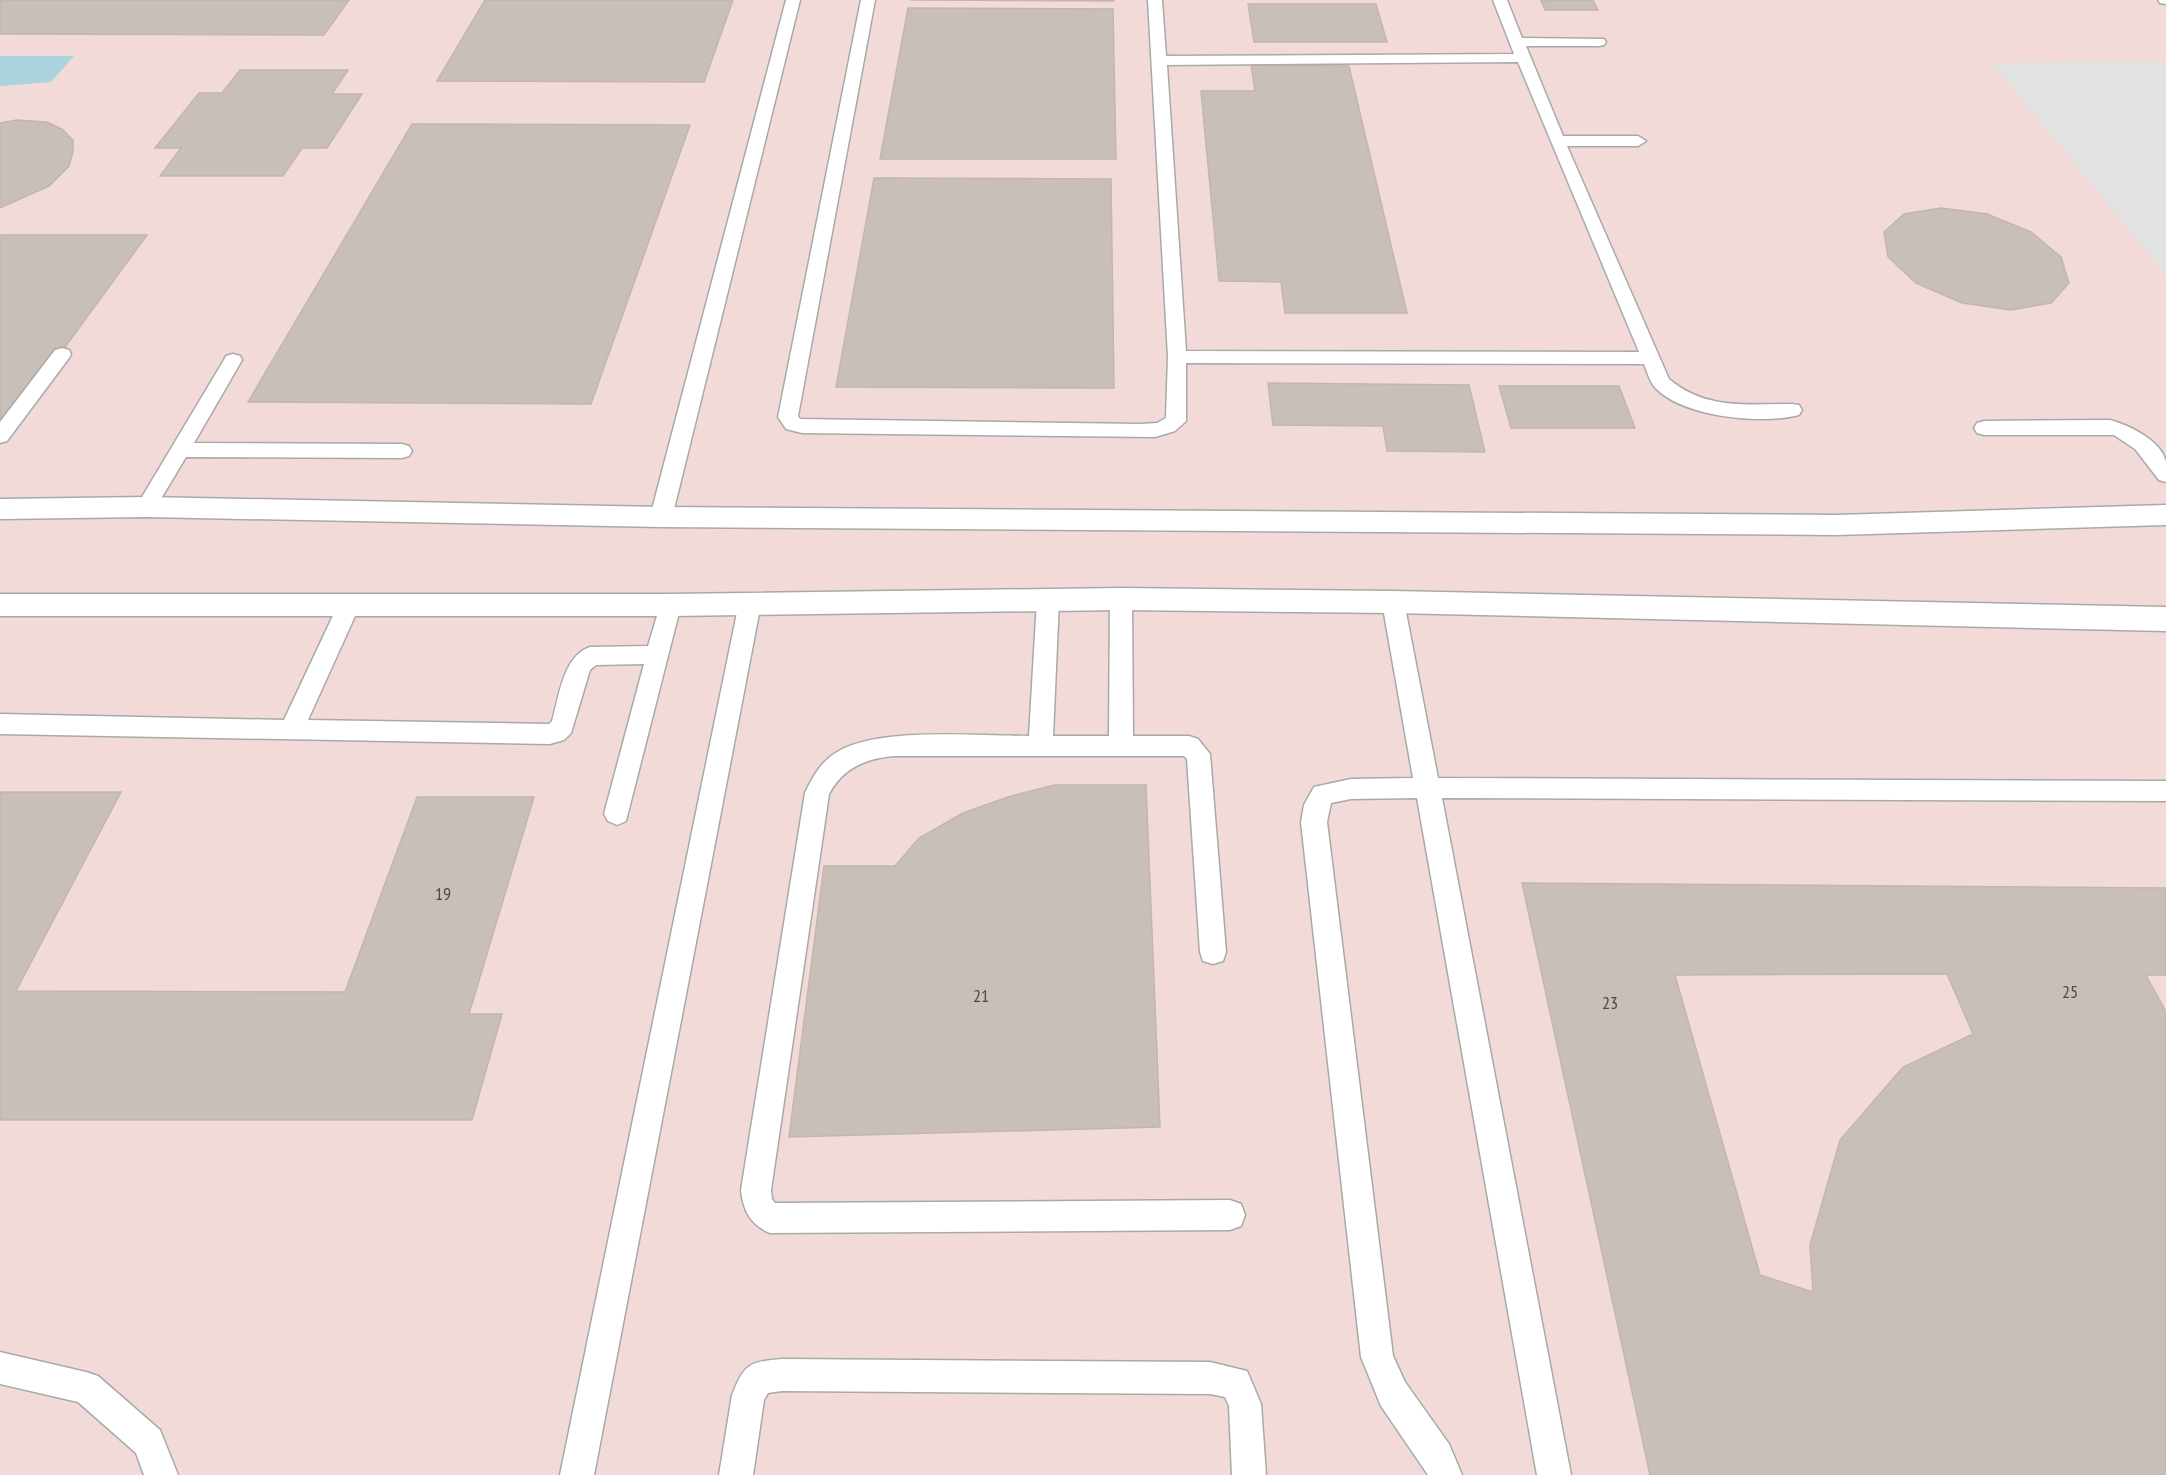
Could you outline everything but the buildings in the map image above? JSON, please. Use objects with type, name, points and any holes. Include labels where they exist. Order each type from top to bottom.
[{"type":"street","points":[[0,508],[146,507],[661,517],[1837,525],[2166,515]]},
{"type":"street","points":[[0,605],[670,605],[1121,599],[1392,602],[2166,619]]},
{"type":"lane","points":[[661,517],[792,0]]},
{"type":"lane","points":[[868,0],[788,408],[788,417],[792,424],[815,427],[1157,431],[1176,421],[1177,357],[1155,0]]},
{"type":"lane","points":[[1500,0],[1557,141],[1661,382],[1670,392],[1697,406],[1725,410],[1792,410]]},
{"type":"lane","points":[[1159,61],[1520,50],[1599,42]]},
{"type":"lane","points":[[1557,141],[1638,141]]},
{"type":"lane","points":[[0,436],[62,354]]},
{"type":"lane","points":[[1177,357],[1649,358]]},
{"type":"lane","points":[[146,507],[233,360]]},
{"type":"lane","points":[[1984,428],[2110,427],[2121,429],[2133,434],[2166,475]]},
{"type":"lane","points":[[181,450],[402,451]]},
{"type":"lane","points":[[1121,599],[1121,746]]},
{"type":"lane","points":[[1041,746],[1048,600]]},
{"type":"lane","points":[[1392,602],[1429,788],[1554,1475]]},
{"type":"lane","points":[[577,1475],[750,603]]},
{"type":"lane","points":[[292,729],[349,605]]},
{"type":"lane","points":[[617,814],[670,605]]},
{"type":"lane","points":[[0,724],[556,733],[563,726],[580,666],[585,658],[657,655]]},
{"type":"lane","points":[[1213,952],[1198,754],[1189,746],[873,748],[854,754],[838,764],[825,777],[817,793],[756,1190],[757,1202],[762,1212],[770,1218],[1230,1215]]},
{"type":"lane","points":[[1445,1475],[1437,1456],[1393,1394],[1377,1357],[1314,822],[1316,805],[1323,794],[1351,789],[1429,788],[2166,791]]},
{"type":"lane","points":[[0,1368],[86,1388],[148,1442],[161,1475]]},
{"type":"lane","points":[[736,1475],[748,1395],[759,1377],[782,1375],[1218,1380],[1235,1383],[1245,1404],[1249,1475]]},
{"type":"shaded area","points":[[0,0],[2166,0],[2166,1475],[0,1475]]},
{"type":"shaded area","points":[[2166,61],[2166,275],[1992,63]]},
{"type":"water","points":[[0,56],[74,56],[51,82],[0,86]]}]
